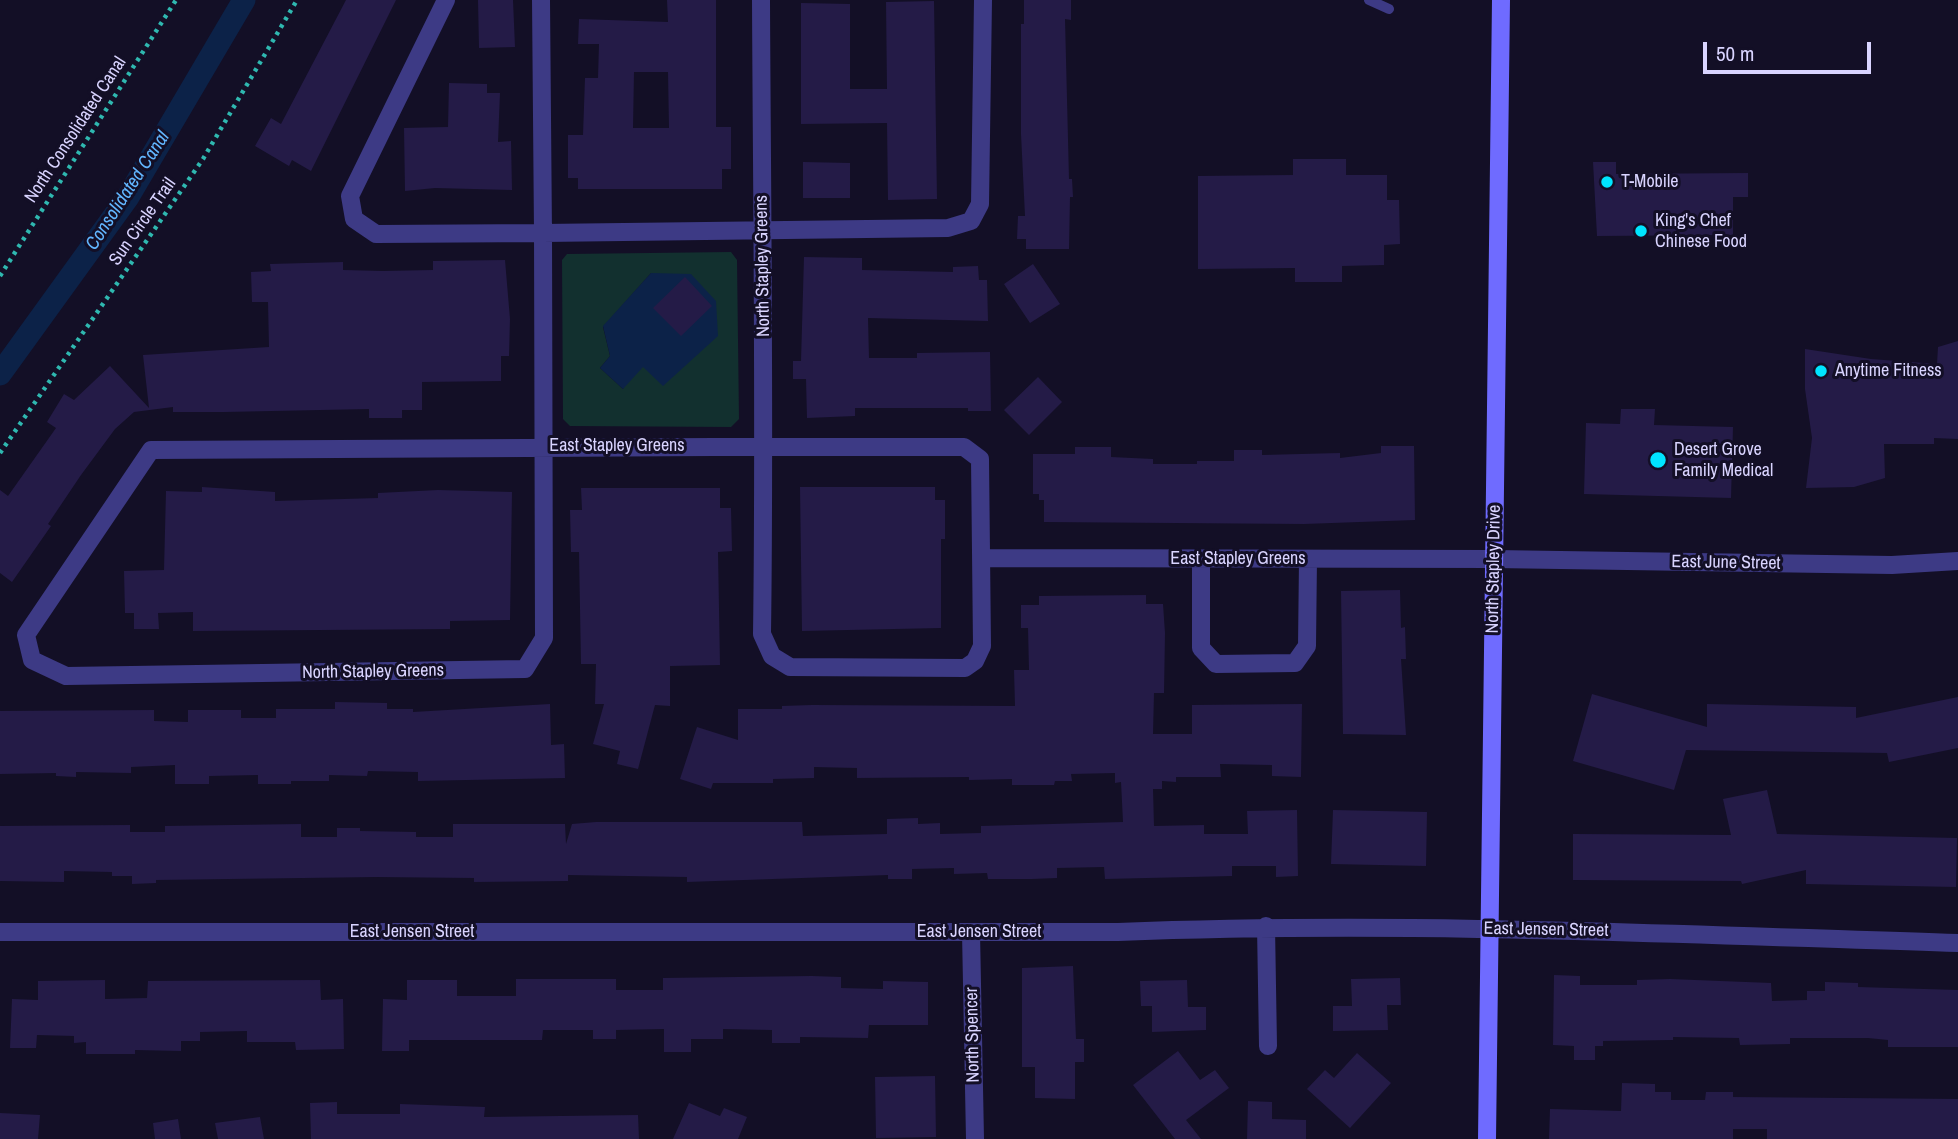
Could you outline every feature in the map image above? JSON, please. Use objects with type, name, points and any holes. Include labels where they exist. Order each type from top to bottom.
[{"type":"main road","name":"North Stapley Drive","points":[[1487,1139],[1501,0]]},
{"type":"street","points":[[446,0],[350,196],[354,219],[376,234],[948,228],[971,221],[980,204],[983,0]]},
{"type":"street","points":[[541,0],[543,233]]},
{"type":"street","name":"North Stapley Greens","points":[[761,0],[765,446],[762,634],[772,656]]},
{"type":"street","name":"North Stapley Greens","points":[[151,450],[26,635],[32,660],[66,676],[525,669],[544,638],[543,233]]},
{"type":"street","name":"East Stapley Greens","points":[[151,450],[545,446],[964,447],[980,459],[982,646],[975,661],[965,668],[790,667],[772,656]]},
{"type":"street","name":"East Stapley Greens","points":[[981,558],[1494,559]]},
{"type":"street","points":[[1201,558],[1201,648],[1216,664],[1295,663],[1307,646],[1308,559]]},
{"type":"street","name":"East June Street","points":[[1494,559],[1892,565],[1958,561]]},
{"type":"street","points":[[1266,926],[1268,1046]]},
{"type":"street","name":"East Jensen Street","points":[[0,932],[1118,932],[1266,926],[1490,928],[1958,943]]},
{"type":"street","name":"North Spencer","points":[[971,932],[975,1139]]},
{"type":"lane","points":[[1369,0],[1389,9]]},
{"type":"path","name":"North Consolidated Canal","points":[[0,276],[176,0]]},
{"type":"path","name":"Sun Circle Trail","points":[[0,453],[204,159],[297,0]]},
{"type":"green space","points":[[731,252],[737,260],[739,419],[731,427],[570,426],[563,419],[562,260],[567,254]],"holes":[[[651,273],[623,389],[600,368],[610,356],[603,327]]]},
{"type":"water","points":[[651,273],[691,274],[716,301],[718,336],[663,386],[643,367],[623,389],[600,368],[610,356],[603,326]]},
{"type":"building","points":[[346,0],[396,0],[311,171],[292,160],[289,166],[255,146],[271,118],[281,124]]},
{"type":"building","points":[[478,0],[513,0],[515,47],[479,48]]},
{"type":"building","points":[[667,0],[716,0],[716,127],[731,127],[731,169],[722,169],[722,189],[578,189],[578,178],[568,178],[568,135],[583,135],[585,78],[598,78],[599,44],[578,44],[579,19],[668,22]],"holes":[[[634,72],[668,72],[669,128],[633,128]]]},
{"type":"building","points":[[1024,0],[1071,0],[1071,20],[1065,19],[1069,179],[1072,179],[1073,197],[1070,197],[1069,249],[1026,249],[1026,239],[1017,239],[1018,216],[1025,216],[1021,134],[1021,24],[1024,24]]},
{"type":"building","points":[[934,1],[937,199],[888,200],[887,123],[801,124],[801,3],[850,4],[850,89],[887,89],[886,2]]},
{"type":"building","points":[[449,83],[487,84],[487,93],[500,93],[498,142],[511,141],[512,190],[435,188],[405,191],[404,128],[448,127]]},
{"type":"building","points":[[1293,159],[1346,159],[1346,175],[1387,175],[1387,200],[1399,200],[1400,244],[1384,245],[1384,265],[1342,266],[1342,282],[1295,282],[1295,268],[1198,269],[1198,176],[1293,175]]},
{"type":"building","points":[[803,162],[850,163],[850,198],[803,198]]},
{"type":"building","points":[[1593,162],[1616,162],[1616,174],[1748,173],[1748,197],[1733,197],[1733,235],[1597,236]]},
{"type":"building","points":[[804,257],[862,258],[862,270],[953,272],[953,267],[978,266],[979,280],[987,280],[988,321],[868,318],[869,358],[917,358],[917,353],[990,352],[991,411],[968,411],[968,408],[855,408],[855,416],[807,418],[806,379],[793,379],[793,361],[801,361]]},
{"type":"building","points":[[505,260],[510,319],[509,356],[501,356],[501,381],[422,382],[422,410],[402,410],[402,418],[369,418],[369,409],[173,412],[173,407],[134,412],[115,429],[81,475],[48,524],[51,526],[12,582],[0,573],[0,490],[8,496],[56,428],[47,422],[64,394],[74,400],[110,366],[149,408],[143,355],[269,347],[268,302],[252,302],[251,272],[271,271],[270,264],[343,262],[343,270],[383,271],[433,270],[433,261]]},
{"type":"building","points":[[1033,264],[1060,304],[1030,323],[1004,284]]},
{"type":"building","points":[[685,277],[712,306],[681,336],[653,308]]},
{"type":"building","points":[[1958,341],[1958,439],[1934,438],[1934,444],[1884,444],[1885,478],[1854,487],[1806,488],[1812,438],[1805,389],[1805,349],[1871,359],[1937,364],[1938,347]]},
{"type":"building","points":[[1038,377],[1062,402],[1029,435],[1004,410]]},
{"type":"building","name":"Desert Grove Family Medical","points":[[1621,409],[1655,409],[1654,425],[1733,427],[1731,498],[1584,494],[1586,423],[1620,424]]},
{"type":"building","points":[[1381,446],[1414,446],[1415,520],[1304,524],[1044,522],[1044,500],[1039,500],[1039,494],[1033,494],[1033,454],[1075,454],[1075,447],[1111,447],[1111,457],[1153,459],[1153,464],[1197,464],[1197,461],[1234,461],[1234,450],[1262,450],[1262,455],[1340,453],[1340,458],[1381,453]]},
{"type":"building","points":[[202,487],[275,492],[275,501],[378,498],[378,493],[438,490],[512,492],[510,620],[450,621],[450,629],[193,631],[193,612],[158,613],[159,629],[134,629],[134,613],[125,613],[124,571],[164,570],[166,491],[202,492]]},
{"type":"building","points":[[800,487],[935,487],[935,500],[945,500],[945,539],[941,539],[941,628],[802,631]]},
{"type":"building","points":[[581,488],[720,488],[720,508],[731,508],[732,551],[718,552],[720,665],[670,666],[670,706],[655,705],[638,769],[617,764],[620,751],[593,744],[604,704],[595,704],[596,664],[581,664],[579,552],[571,552],[570,510],[582,510]]},
{"type":"building","points":[[1400,590],[1401,628],[1405,627],[1406,659],[1401,659],[1406,735],[1343,734],[1341,591]]},
{"type":"building","points":[[1146,595],[1146,604],[1163,604],[1165,633],[1164,693],[1154,693],[1153,734],[1192,734],[1192,705],[1302,704],[1301,777],[1272,776],[1272,765],[1220,764],[1221,777],[1176,777],[1176,782],[1162,781],[1162,789],[1153,789],[1154,826],[1204,825],[1204,834],[1248,834],[1247,811],[1297,810],[1298,876],[1276,877],[1276,866],[1232,866],[1232,876],[1105,879],[1104,867],[1057,868],[1057,878],[1032,879],[988,879],[987,873],[954,874],[954,868],[912,869],[912,879],[888,879],[888,875],[687,882],[687,877],[568,875],[568,881],[474,882],[474,878],[376,877],[156,880],[156,883],[132,884],[132,876],[112,876],[112,872],[64,871],[64,882],[0,881],[0,826],[130,825],[130,832],[165,832],[165,826],[301,824],[301,837],[337,837],[337,828],[360,828],[360,831],[416,832],[416,837],[453,837],[453,824],[565,824],[566,844],[572,824],[596,822],[802,822],[803,836],[887,834],[887,819],[918,818],[918,824],[940,823],[940,834],[981,833],[981,826],[1123,822],[1121,782],[1115,783],[1115,773],[1071,774],[1072,781],[1055,781],[1054,785],[1012,785],[1012,779],[969,780],[969,777],[857,778],[857,768],[814,767],[814,778],[773,779],[773,783],[713,783],[711,789],[680,779],[697,727],[738,740],[738,709],[782,709],[782,706],[812,705],[1015,706],[1014,670],[1029,670],[1028,628],[1021,628],[1021,605],[1039,605],[1039,596]]},
{"type":"building","points":[[1592,694],[1707,727],[1707,704],[1856,707],[1856,718],[1958,697],[1958,748],[1889,762],[1887,753],[1686,750],[1674,790],[1573,761]]},
{"type":"building","points":[[335,702],[387,703],[387,709],[413,709],[413,712],[550,704],[551,745],[564,744],[565,778],[418,781],[418,772],[368,771],[367,776],[329,775],[329,781],[291,781],[291,784],[258,784],[258,775],[209,776],[209,784],[175,784],[175,765],[131,767],[131,773],[76,772],[76,777],[56,776],[56,773],[0,774],[0,711],[154,710],[154,721],[188,722],[188,710],[241,710],[241,718],[276,718],[276,709],[335,709]]},
{"type":"building","points":[[1767,790],[1777,834],[1957,838],[1956,887],[1806,884],[1806,870],[1742,884],[1741,881],[1573,880],[1573,834],[1731,835],[1723,799]]},
{"type":"building","points":[[1333,810],[1427,812],[1426,866],[1331,864]]},
{"type":"building","points":[[1073,966],[1076,1039],[1084,1039],[1084,1062],[1075,1062],[1075,1099],[1035,1098],[1035,1067],[1022,1067],[1022,968]]},
{"type":"building","points":[[1554,975],[1580,976],[1580,985],[1637,985],[1637,980],[1670,979],[1771,983],[1772,1001],[1807,1000],[1807,991],[1825,991],[1825,982],[1858,983],[1858,987],[1958,990],[1958,1047],[1888,1047],[1888,1040],[1868,1038],[1790,1038],[1790,1044],[1740,1045],[1739,1038],[1673,1037],[1673,1040],[1603,1041],[1603,1046],[1595,1046],[1595,1060],[1574,1060],[1574,1046],[1553,1045]]},
{"type":"building","points":[[841,977],[841,988],[883,989],[883,981],[928,982],[928,1025],[869,1025],[868,1038],[800,1037],[800,1043],[772,1043],[772,1030],[723,1029],[723,1039],[691,1039],[691,1052],[664,1052],[664,1029],[616,1030],[616,1039],[593,1039],[593,1030],[543,1030],[542,1040],[409,1040],[409,1051],[382,1051],[383,999],[407,1000],[407,980],[457,980],[457,996],[516,996],[516,979],[616,979],[616,990],[663,990],[663,978]]},
{"type":"building","points":[[1400,978],[1401,1005],[1387,1005],[1388,1030],[1333,1031],[1333,1006],[1352,1006],[1351,979]]},
{"type":"building","points":[[105,980],[105,999],[147,998],[148,981],[320,980],[321,1000],[343,999],[344,1049],[296,1050],[295,1042],[247,1042],[247,1031],[200,1032],[200,1041],[181,1041],[181,1051],[135,1050],[135,1054],[86,1054],[86,1042],[74,1043],[74,1036],[37,1035],[36,1048],[10,1048],[12,999],[38,1000],[38,981]]},
{"type":"building","points":[[1187,980],[1188,1007],[1206,1007],[1206,1030],[1152,1032],[1152,1006],[1141,1006],[1140,981]]},
{"type":"building","points":[[1178,1051],[1200,1080],[1215,1070],[1229,1088],[1186,1120],[1201,1139],[1175,1139],[1133,1085]]},
{"type":"building","points":[[1357,1053],[1391,1083],[1350,1128],[1307,1089],[1325,1070],[1334,1078]]},
{"type":"building","points":[[935,1076],[936,1137],[876,1138],[875,1077]]},
{"type":"building","points":[[1622,1083],[1655,1084],[1655,1092],[1671,1092],[1671,1100],[1705,1100],[1706,1092],[1733,1092],[1733,1097],[1958,1099],[1958,1139],[1767,1139],[1767,1129],[1733,1129],[1733,1139],[1549,1139],[1550,1109],[1621,1111]]},
{"type":"building","points":[[1248,1101],[1272,1102],[1272,1119],[1306,1120],[1306,1139],[1247,1139]]},
{"type":"building","points":[[337,1102],[337,1114],[400,1114],[400,1104],[485,1107],[484,1117],[638,1115],[639,1139],[311,1139],[310,1103]]},
{"type":"building","points":[[689,1103],[720,1116],[724,1108],[747,1117],[738,1139],[673,1139]]},
{"type":"building","points":[[0,1113],[40,1115],[38,1139],[0,1139]]},
{"type":"building","points":[[260,1117],[264,1139],[218,1139],[215,1123]]},
{"type":"building","points":[[178,1119],[181,1139],[155,1139],[153,1123]]},
{"type":"waterway","name":"Consolidated Canal","points":[[0,374],[128,197],[244,0]]},
{"type":"place","name":"T-Mobile","points":[[1607,182]]},
{"type":"place","name":"King's Chef Chinese Food","points":[[1641,231]]},
{"type":"place","name":"Anytime Fitness","points":[[1821,371]]},
{"type":"place","name":"Desert Grove Family Medical","points":[[1658,460]]}]
